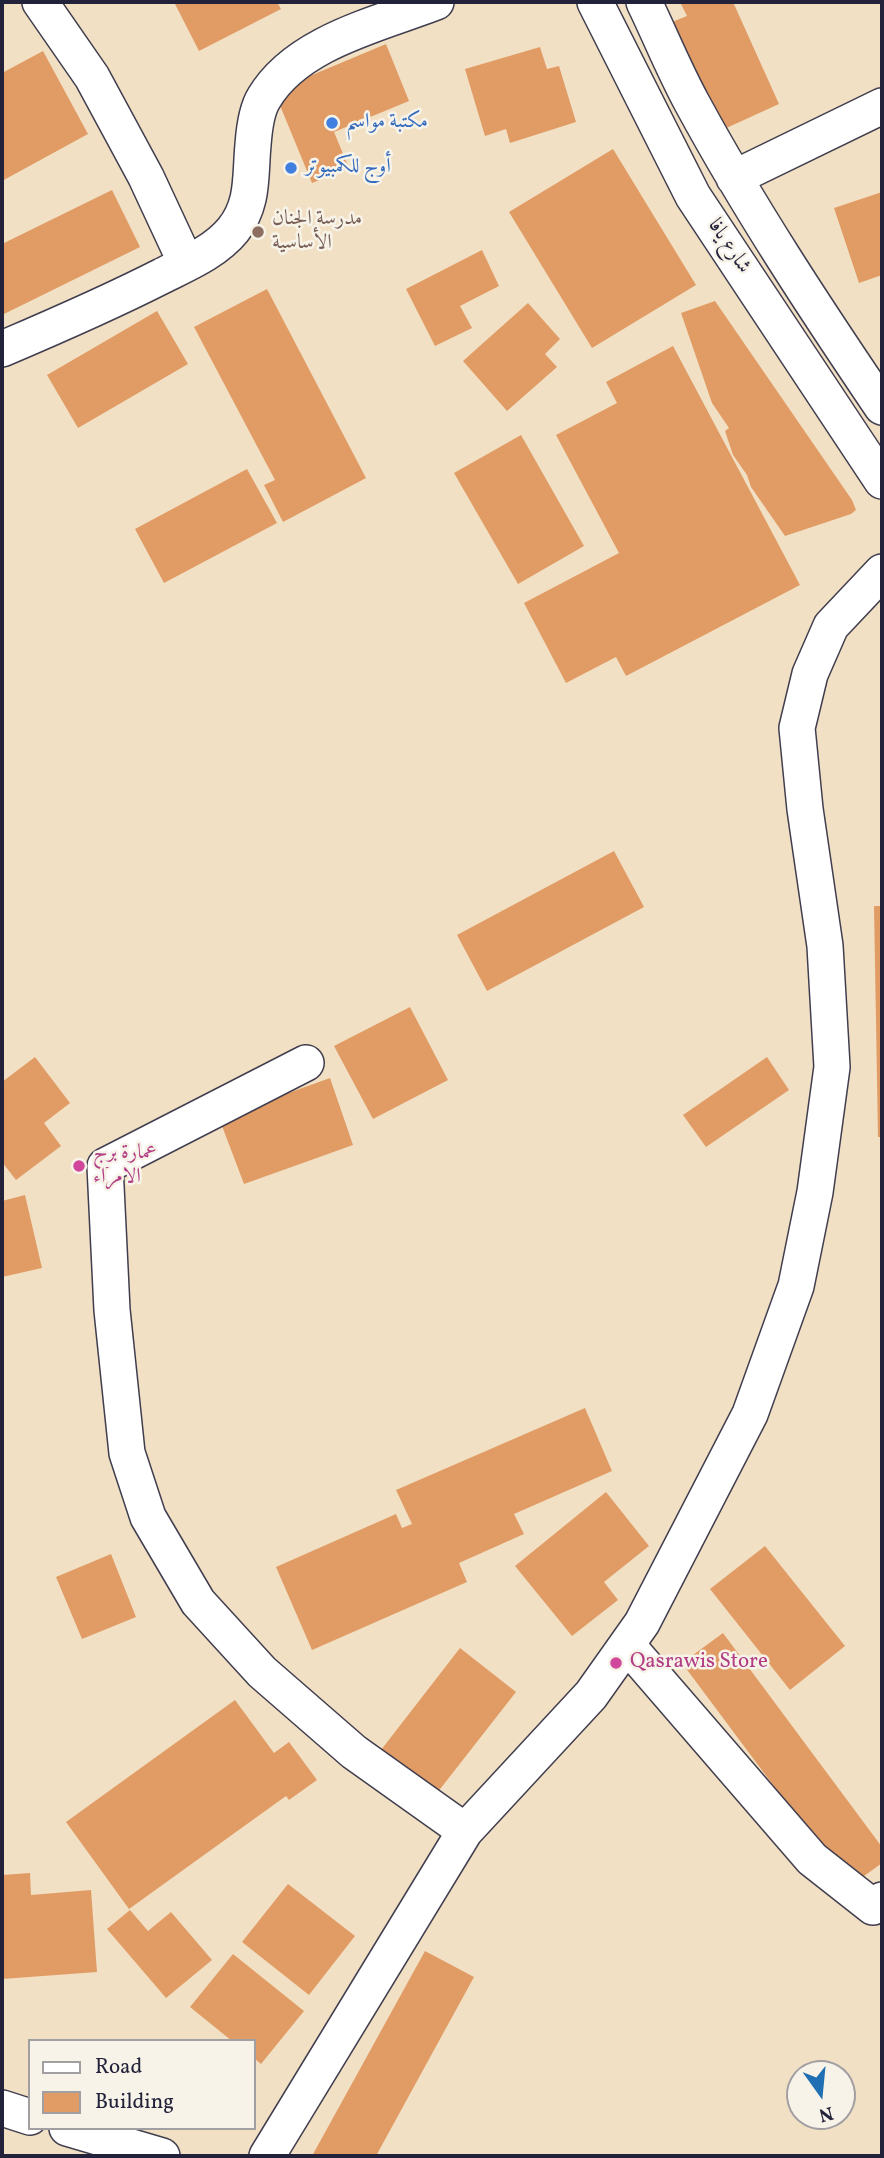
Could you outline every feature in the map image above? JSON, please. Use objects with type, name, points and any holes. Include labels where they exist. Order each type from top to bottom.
[{"type":"street","points":[[40,2],[92,77],[146,177],[186,263]]},
{"type":"street","points":[[2,349],[101,307],[203,255],[231,233],[245,214],[251,189],[253,142],[262,100],[283,72],[318,47],[436,2]]},
{"type":"street","name":"شارع يافا","points":[[594,2],[693,196],[882,481]]},
{"type":"street","points":[[644,2],[691,101],[734,178],[796,279],[882,407]]},
{"type":"street","points":[[734,178],[882,106]]},
{"type":"street","points":[[267,2156],[465,1831],[591,1695],[642,1623],[750,1414],[796,1286],[815,1192],[832,1066],[825,946],[805,809],[797,728],[810,674],[831,626],[882,572]]},
{"type":"street","points":[[306,1063],[105,1166],[112,1310],[127,1453],[148,1517],[198,1602],[262,1672],[354,1752],[465,1831]]},
{"type":"street","points":[[627,1646],[812,1859],[873,1907],[882,1900]]},
{"type":"street","points":[[2,2108],[28,2116]]},
{"type":"street","points":[[74,2130],[162,2156]]},
{"type":"building","points":[[174,2],[277,2],[281,9],[199,51]]},
{"type":"building","points":[[680,2],[733,2],[779,104],[722,130],[672,22],[687,16]]},
{"type":"building","points":[[386,44],[409,101],[334,132],[349,168],[312,183],[274,91]]},
{"type":"building","points":[[540,47],[547,69],[559,66],[576,122],[510,143],[506,129],[485,136],[465,69]]},
{"type":"building","points":[[43,51],[88,134],[2,181],[2,73]]},
{"type":"building","points":[[613,149],[696,285],[592,348],[509,212]]},
{"type":"building","points":[[112,190],[140,247],[2,315],[2,244]]},
{"type":"building","points":[[882,192],[882,275],[859,283],[834,208]]},
{"type":"building","points":[[482,250],[499,286],[460,306],[472,328],[435,346],[406,289]]},
{"type":"building","points":[[267,289],[366,478],[283,522],[264,485],[275,480],[194,327]]},
{"type":"building","points":[[715,301],[852,500],[856,510],[851,514],[785,536],[751,487],[747,475],[733,455],[725,431],[729,428],[712,403],[681,313]]},
{"type":"building","points":[[528,303],[560,339],[545,354],[557,367],[507,411],[463,361]]},
{"type":"building","points":[[157,311],[188,364],[78,428],[47,375]]},
{"type":"building","points":[[673,346],[800,585],[626,676],[616,657],[566,683],[524,603],[619,553],[556,435],[617,403],[606,382]]},
{"type":"building","points":[[521,435],[584,546],[518,584],[454,473]]},
{"type":"building","points":[[247,469],[277,523],[164,583],[135,529]]},
{"type":"building","points":[[614,851],[644,907],[487,991],[457,935]]},
{"type":"building","points":[[874,906],[882,906],[882,1137],[878,1137]]},
{"type":"building","points":[[410,1007],[448,1080],[373,1119],[334,1046]]},
{"type":"building","points":[[35,1057],[70,1103],[44,1123],[61,1146],[16,1180],[2,1162],[2,1082]]},
{"type":"building","points":[[767,1057],[789,1090],[706,1147],[683,1115]]},
{"type":"building","points":[[330,1078],[353,1145],[244,1184],[219,1118]]},
{"type":"building","points":[[25,1195],[42,1268],[2,1277],[2,1201]]},
{"type":"building","points":[[585,1408],[612,1471],[514,1514],[524,1534],[459,1563],[467,1582],[312,1650],[276,1567],[396,1514],[402,1528],[412,1524],[396,1490]]},
{"type":"building","points":[[606,1492],[649,1546],[604,1582],[618,1600],[572,1636],[515,1566]]},
{"type":"building","points":[[765,1546],[845,1646],[790,1690],[710,1589]]},
{"type":"building","points":[[111,1554],[136,1617],[82,1639],[56,1577]]},
{"type":"building","points":[[723,1633],[882,1847],[882,1863],[849,1887],[682,1663]]},
{"type":"building","points":[[460,1648],[516,1692],[437,1793],[381,1750]]},
{"type":"building","points":[[235,1700],[274,1753],[289,1742],[317,1780],[289,1800],[286,1796],[129,1909],[66,1822]]},
{"type":"building","points":[[30,1873],[31,1895],[91,1890],[97,1972],[2,1979],[2,1875]]},
{"type":"building","points":[[288,1884],[355,1936],[309,1995],[242,1942]]},
{"type":"building","points":[[130,1910],[148,1931],[171,1912],[212,1960],[166,1998],[107,1929]]},
{"type":"building","points":[[425,1951],[474,1977],[376,2156],[312,2156]]},
{"type":"building","points":[[233,1954],[304,2011],[261,2064],[256,2060],[256,2039],[230,2039],[190,2007]]},
{"type":"place","name":"مكتبة مواسم","points":[[332,123]]},
{"type":"place","name":"أوج للكمبيوتر","points":[[291,168]]},
{"type":"place","name":"مدرسة الجنان الأساسية","points":[[258,232]]},
{"type":"place","name":"عمارة برج الامراء","points":[[79,1166]]},
{"type":"place","name":"Qasrawis Store","points":[[616,1663]]}]
